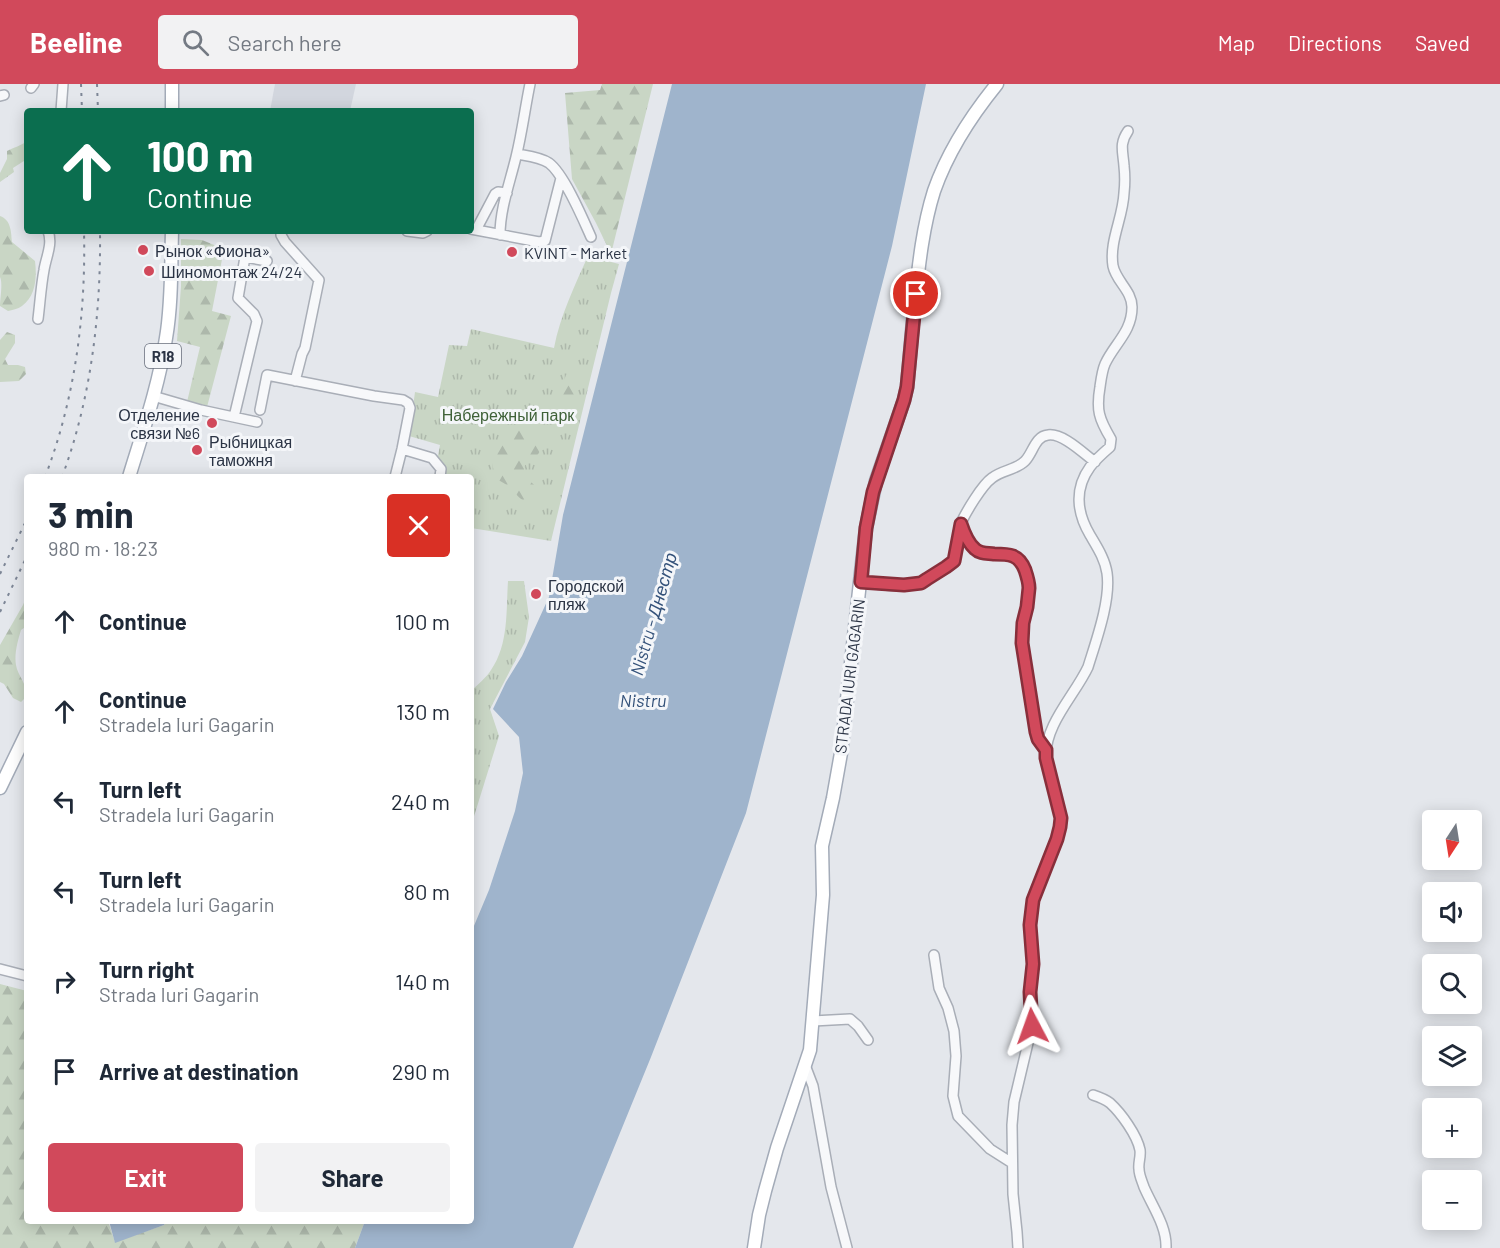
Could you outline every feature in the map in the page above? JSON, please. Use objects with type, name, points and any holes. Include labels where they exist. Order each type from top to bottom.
[{"type":"main road","points":[[172,84],[172,108]]},
{"type":"main road","name":"STRADA IURI GAGARIN","points":[[754,1248],[759,1215],[777,1148],[810,1050],[823,895],[822,846],[841,753],[866,528],[873,492],[907,387],[919,259],[929,209],[935,189],[966,125],[997,84]]},
{"type":"main road","name":"R18","points":[[130,474],[153,396],[166,336],[172,234]]},
{"type":"main road","points":[[0,788],[24,738]]},
{"type":"street","points":[[61,108],[63,84]]},
{"type":"street","points":[[500,235],[530,84]]},
{"type":"street","points":[[1018,1248],[1012,1163],[1012,1125],[1014,1102],[1032,1026],[1030,992],[1033,964],[1030,925],[1033,900],[1060,827],[1061,818],[1046,750],[1059,715],[1088,667],[1107,597],[1106,568],[1082,519],[1079,505],[1082,482],[1090,468],[1110,447],[1111,439],[1098,413],[1098,399],[1105,364],[1120,343],[1131,317],[1130,295],[1117,277],[1113,266],[1114,240],[1124,202],[1125,178],[1122,145],[1123,138],[1128,131]]},
{"type":"street","points":[[517,154],[533,157],[553,166],[570,192],[591,237]]},
{"type":"street","points":[[507,193],[495,194],[474,229],[539,242],[545,241],[561,178]]},
{"type":"street","points":[[38,319],[49,234]]},
{"type":"street","points":[[281,234],[285,242],[319,280],[305,348],[295,381]]},
{"type":"street","points":[[234,417],[257,321],[254,314],[238,298],[245,257],[267,261]]},
{"type":"street","points":[[260,410],[267,375],[403,400],[410,408],[396,474]]},
{"type":"street","points":[[153,396],[201,410],[257,422]]},
{"type":"street","points":[[861,582],[904,585],[921,583],[954,561],[961,524],[975,499],[992,478],[1024,462],[1042,436],[1050,434],[1059,436],[1095,462]]},
{"type":"street","points":[[402,449],[432,458],[441,469],[440,474]]},
{"type":"street","points":[[961,524],[975,549],[986,553],[1013,556],[1022,563],[1029,582],[1022,632],[1025,662],[1036,732],[1046,750]]},
{"type":"street","points":[[934,955],[939,988],[948,1008],[954,1031],[956,1056],[953,1096],[958,1116],[990,1149],[1012,1163]]},
{"type":"street","points":[[0,969],[24,975]]},
{"type":"street","points":[[813,1021],[850,1019],[868,1040]]},
{"type":"street","points":[[806,1065],[813,1086],[831,1187],[848,1248]]},
{"type":"street","points":[[1093,1095],[1112,1105],[1130,1127],[1140,1151],[1140,1173],[1160,1221],[1166,1248]]},
{"type":"shaded area","points":[[275,84],[356,84],[351,108],[271,108]]},
{"type":"green space","points":[[602,84],[653,84],[611,254],[572,179],[565,93],[600,90]]},
{"type":"green space","points":[[24,143],[24,161],[13,168],[14,172],[0,182],[0,173],[7,159],[7,151]]},
{"type":"green space","points":[[0,216],[8,223],[12,242],[35,261],[36,267],[33,292],[27,302],[8,311],[0,306]]},
{"type":"green space","points":[[181,239],[202,240],[224,249],[212,311],[231,316],[207,407],[187,402],[200,347],[177,341],[181,286]]},
{"type":"green space","name":"Набережный парк","points":[[588,256],[619,264],[551,541],[474,528],[474,474],[435,474],[440,445],[409,436],[415,392],[438,397],[449,345],[467,346],[471,329],[554,348],[573,289]]},
{"type":"green space","points":[[7,332],[15,335],[15,343],[5,359],[8,365],[25,367],[26,374],[19,381],[0,382],[0,340]]},
{"type":"green space","points":[[574,373],[576,405],[569,413],[560,414],[555,401],[566,375]]},
{"type":"green space","points":[[533,427],[540,439],[541,449],[536,457],[525,465],[523,475],[541,491],[540,498],[533,503],[522,499],[507,485],[495,478],[492,462],[493,449],[518,430]]},
{"type":"green space","points":[[508,581],[524,581],[529,617],[525,642],[490,709],[499,736],[474,816],[474,688],[489,673],[497,660],[505,627]]},
{"type":"green space","points":[[24,602],[24,628],[21,630],[16,656],[17,669],[24,684],[24,699],[21,702],[13,698],[4,684],[0,682],[0,645]]},
{"type":"green space","points":[[0,984],[24,990],[24,1224],[109,1224],[115,1242],[164,1224],[364,1224],[355,1248],[0,1248]]},
{"type":"water","name":"Nistru","points":[[672,84],[926,84],[892,246],[746,813],[651,1057],[573,1248],[355,1248],[364,1224],[474,1224],[474,926],[489,890],[515,811],[523,773],[519,737],[493,709],[522,656],[549,597],[563,515]]},
{"type":"water","points":[[110,1224],[164,1224],[164,1225],[115,1243]]},
{"type":"railway","points":[[81,84],[82,108]]},
{"type":"railway","points":[[97,84],[98,108]]},
{"type":"railway","points":[[46,474],[64,417],[76,356],[83,293],[84,234]]},
{"type":"railway","points":[[63,474],[80,417],[92,356],[99,293],[100,234]]},
{"type":"railway","points":[[0,574],[24,525]]},
{"type":"railway","points":[[0,612],[24,562]]},
{"type":"place","name":"Рынок «Фиона»","points":[[143,250]]},
{"type":"place","name":"KVINT - Market","points":[[512,252]]},
{"type":"place","name":"Шиномонтаж 24/24","points":[[149,271]]},
{"type":"place","name":"Отделение связи №6","points":[[212,423]]},
{"type":"place","name":"Рыбницкая таможня","points":[[197,450]]},
{"type":"place","name":"Городской пляж","points":[[536,594]]},
{"type":"route","points":[[916,294],[907,387],[869,506],[861,582],[904,585],[921,583],[952,564],[961,524],[975,549],[986,553],[1013,556],[1022,563],[1029,582],[1022,632],[1026,671],[1036,732],[1046,750],[1061,818],[1057,839],[1033,900],[1030,925],[1033,964],[1030,992],[1032,1026]]},
{"type":"water label","name":"Nistru - Днестр","points":[[653,614]]}]
